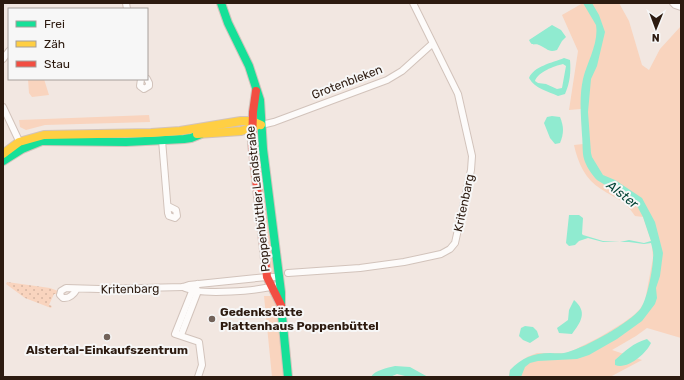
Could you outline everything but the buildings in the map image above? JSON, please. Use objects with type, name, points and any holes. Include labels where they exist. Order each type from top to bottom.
[{"type":"main road","name":"Poppenbüttler Landstraße","points":[[221,3],[228,23],[249,66],[260,100],[263,149],[280,281],[288,377]]},
{"type":"main road","name":"Poppenbüttler Landstraße","points":[[256,90],[252,124],[252,143],[267,276],[281,305]]},
{"type":"main road","points":[[3,154],[44,135],[125,134],[180,131],[241,121],[261,125]]},
{"type":"main road","points":[[180,131],[201,134],[241,131],[252,124]]},
{"type":"main road","points":[[241,131],[252,143]]},
{"type":"main road","points":[[3,161],[21,146],[66,134]]},
{"type":"main road","points":[[40,141],[118,142],[191,138],[201,134]]},
{"type":"street","name":"Kritenbarg","points":[[288,273],[404,262],[446,252],[453,246],[457,238],[472,156],[458,94],[412,3]]},
{"type":"street","points":[[673,3],[681,7]]},
{"type":"street","name":"Grotenbleken","points":[[261,125],[278,121],[387,80],[402,71],[432,44]]},
{"type":"street","points":[[141,80],[140,86],[144,89],[149,86],[148,80]]},
{"type":"street","points":[[3,107],[21,146]]},
{"type":"street","points":[[162,140],[168,206]]},
{"type":"street","name":"Kritenbarg","points":[[77,289],[183,287],[267,276],[280,281]]},
{"type":"street","name":"Kritenbarg","points":[[183,287],[196,291],[228,292],[271,287],[280,281]]},
{"type":"street","points":[[198,284],[178,335],[199,342],[202,365],[198,377]]},
{"type":"shaded area","points":[[583,3],[619,3],[629,21],[642,65],[649,70],[660,49],[681,26],[681,338],[647,328],[612,350],[642,360],[610,377],[509,377],[510,370],[527,357],[537,353],[566,353],[600,337],[634,315],[645,301],[653,258],[652,244],[643,217],[635,216],[628,206],[595,185],[583,170],[574,145],[583,144],[581,109],[569,110],[578,51],[562,15]]},
{"type":"shaded area","points":[[28,80],[44,80],[49,95],[32,97],[29,93]]},
{"type":"shaded area","points":[[149,115],[150,122],[45,125],[26,130],[20,127],[19,120]]},
{"type":"shaded area","points":[[254,136],[257,136],[275,272],[273,275],[271,274]]},
{"type":"shaded area","points":[[7,282],[50,288],[58,291],[57,294],[54,294],[49,305],[52,306],[51,308],[25,298],[6,284]]},
{"type":"shaded area","points":[[264,296],[272,296],[277,305],[285,377],[272,377]]},
{"type":"water","name":"Alster","points":[[583,3],[592,3],[599,15],[605,32],[597,66],[591,79],[588,112],[592,157],[603,175],[615,180],[642,198],[655,222],[663,253],[660,276],[656,288],[657,298],[655,304],[642,321],[617,339],[589,355],[577,359],[538,361],[530,363],[525,367],[521,377],[509,377],[510,370],[519,362],[528,357],[544,353],[564,353],[576,349],[596,340],[618,327],[641,308],[651,276],[653,250],[651,243],[644,244],[620,242],[629,240],[644,243],[651,241],[643,217],[636,204],[597,180],[589,170],[584,159],[581,93],[583,79],[596,39],[596,25]]},
{"type":"water","points":[[552,25],[561,30],[566,37],[557,50],[549,51],[537,44],[531,43],[529,40]]},
{"type":"water","points":[[564,58],[570,60],[569,82],[565,94],[558,96],[542,89],[535,85],[529,78],[531,74],[539,68]],"holes":[[[563,64],[566,66],[562,88],[557,89],[535,81],[539,75],[555,66]]]},
{"type":"water","points":[[547,117],[560,117],[563,127],[560,143],[555,144],[550,138],[544,123]]},
{"type":"water","points":[[569,215],[579,215],[583,218],[583,235],[603,241],[620,242],[603,242],[588,238],[579,241],[575,245],[569,246],[566,243]]},
{"type":"water","points":[[574,300],[581,309],[582,317],[572,334],[559,333],[557,328],[568,320],[569,310]]},
{"type":"water","points":[[525,326],[533,327],[537,331],[539,337],[530,343],[523,340],[519,336],[521,328]]},
{"type":"water","points":[[647,339],[651,343],[641,356],[625,365],[615,365],[615,360],[626,350]]},
{"type":"water","points":[[395,366],[410,367],[428,377],[409,377],[397,374],[390,377],[371,377],[378,371]]},
{"type":"traffic: fast","points":[[221,3],[228,23],[249,66],[260,100],[263,149],[281,292],[288,377]]},
{"type":"traffic: fast","points":[[40,141],[126,142],[184,139],[201,134]]},
{"type":"traffic: fast","points":[[3,161],[22,149],[44,140]]},
{"type":"traffic: slow","points":[[3,154],[19,142],[44,135],[180,131],[241,121],[252,121],[261,125]]},
{"type":"traffic: slow","points":[[197,134],[241,131],[256,126]]},
{"type":"traffic: jam","points":[[256,91],[253,112],[252,143],[267,277],[281,305]]},
{"type":"place","name":"Gedenkstätte Plattenhaus Poppenbüttel","points":[[212,319]]},
{"type":"place","name":"Alstertal-Einkaufszentrum","points":[[107,337]]}]
